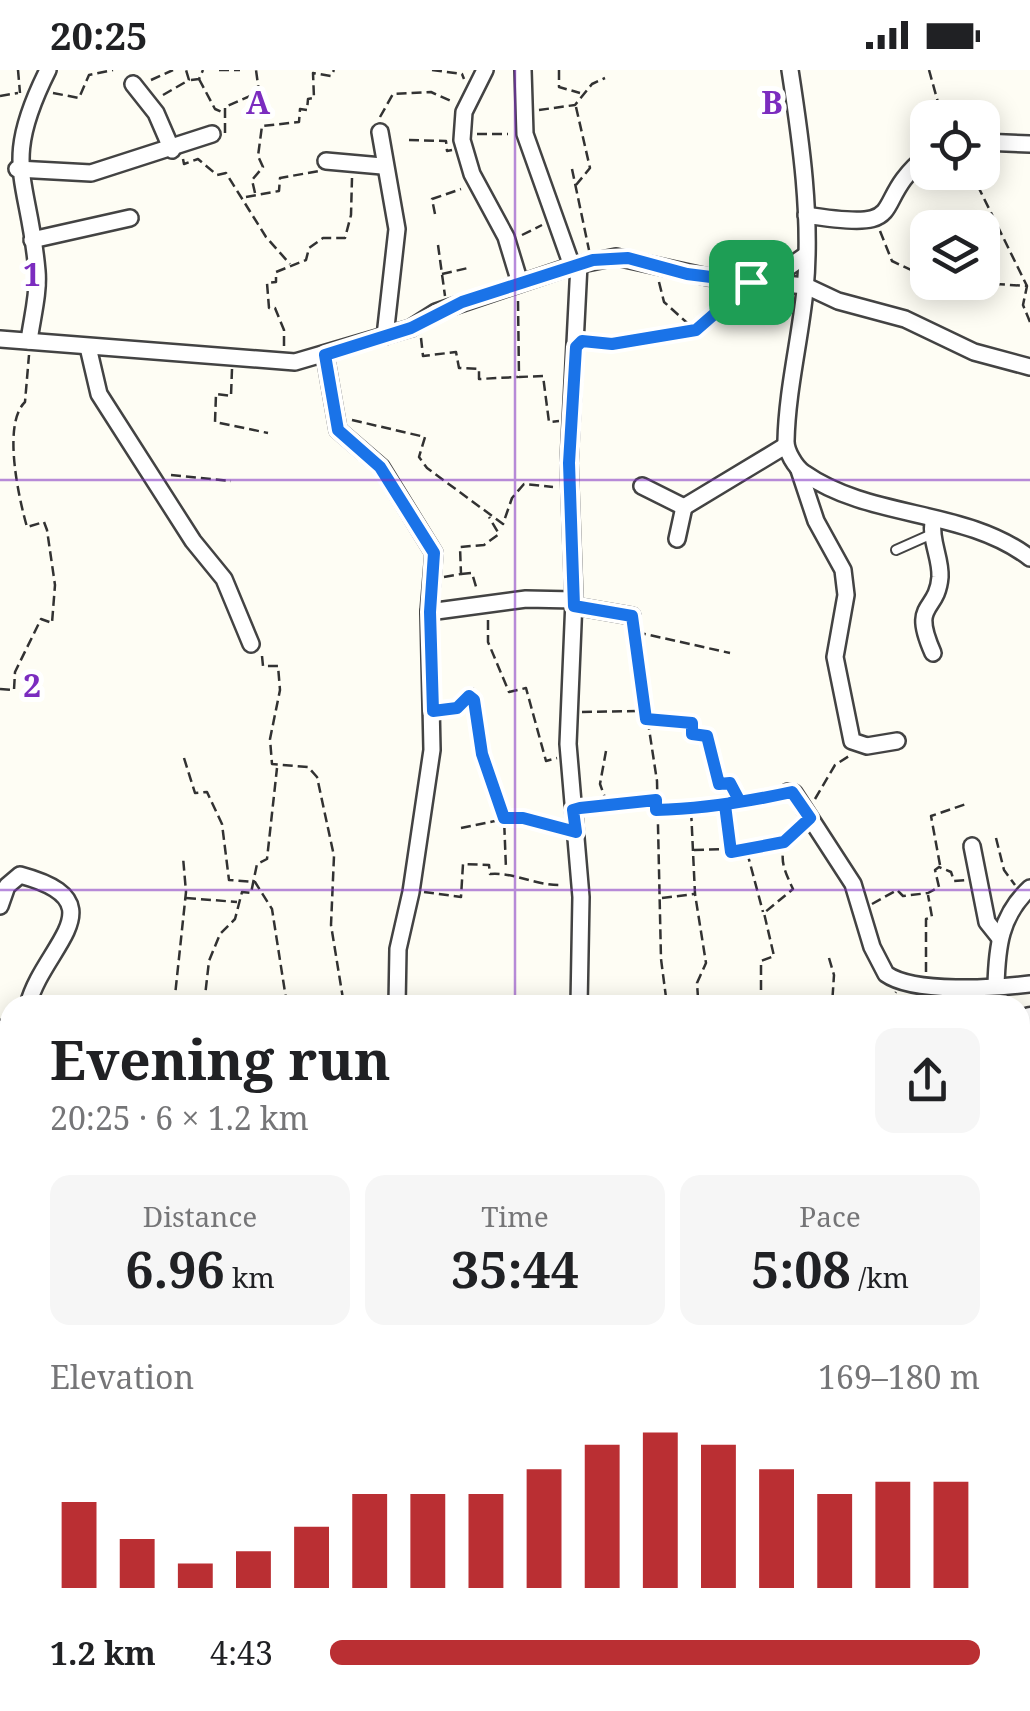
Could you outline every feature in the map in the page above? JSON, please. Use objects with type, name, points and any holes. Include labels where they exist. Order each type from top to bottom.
[{"type":"street","points":[[29,340],[38,277],[17,170],[17,144],[30,92],[48,70]]},
{"type":"street","points":[[485,70],[468,105],[462,139],[476,182],[506,237],[517,284]]},
{"type":"street","points":[[522,70],[524,122],[579,263],[570,420],[574,603],[568,753],[580,883],[578,995]]},
{"type":"street","points":[[790,70],[806,215],[806,286],[785,446],[800,470],[816,521],[843,570],[846,595],[835,656],[854,744],[897,741]]},
{"type":"street","points":[[136,87],[175,149]]},
{"type":"street","points":[[380,132],[382,166],[397,228],[385,336]]},
{"type":"street","points":[[17,170],[92,173],[212,134]]},
{"type":"street","points":[[1000,143],[1030,144]]},
{"type":"street","points":[[326,162],[382,166]]},
{"type":"street","points":[[806,215],[852,222],[884,215],[910,180]]},
{"type":"street","points":[[32,240],[130,218]]},
{"type":"street","points":[[759,282],[806,254]]},
{"type":"street","points":[[0,339],[283,363],[325,355],[385,336],[419,324],[448,307],[579,263],[616,257],[759,282],[806,286],[838,302],[905,318],[974,352],[1029,365]]},
{"type":"street","points":[[88,347],[99,394],[224,579],[251,644]]},
{"type":"street","points":[[325,355],[338,430],[380,467],[428,540],[434,559],[430,612],[432,750],[411,892],[398,949],[397,995]]},
{"type":"street","points":[[677,539],[684,507],[785,446]]},
{"type":"street","points":[[800,470],[837,490],[932,528],[978,530],[1030,558]]},
{"type":"street","points":[[642,486],[684,507]]},
{"type":"street","points":[[932,528],[940,579],[926,606],[923,624],[934,653]]},
{"type":"street","points":[[430,612],[530,598],[574,603],[633,624]]},
{"type":"street","points":[[788,792],[794,793],[841,860],[872,947],[886,974],[925,984],[1030,984]]},
{"type":"street","points":[[972,846],[987,922],[999,936]]},
{"type":"street","points":[[0,906],[7,886],[20,875],[54,884],[66,893],[72,907],[69,926],[31,995]]},
{"type":"street","points":[[996,986],[999,936],[1026,891]]},
{"type":"lane","points":[[896,550],[932,528]]},
{"type":"path","points":[[18,70],[30,92]]},
{"type":"path","points":[[0,96],[30,92],[79,98],[89,74],[114,70]]},
{"type":"path","points":[[136,87],[173,70]]},
{"type":"path","points":[[186,70],[189,80]]},
{"type":"path","points":[[199,79],[203,70]]},
{"type":"path","points":[[219,70],[240,70]]},
{"type":"path","points":[[222,112],[259,92],[256,70]]},
{"type":"path","points":[[255,194],[252,180],[263,167],[258,156],[262,126],[299,122],[300,110],[307,110],[308,99],[314,98],[313,73],[331,76],[334,70]]},
{"type":"path","points":[[432,70],[462,74],[468,105]]},
{"type":"path","points":[[558,70],[559,87],[582,94]]},
{"type":"path","points":[[929,70],[937,100]]},
{"type":"path","points":[[409,140],[439,139],[446,141],[447,150],[462,139],[490,137],[575,105],[582,94],[605,78]]},
{"type":"path","points":[[150,104],[189,80],[199,79]]},
{"type":"path","points":[[199,79],[215,109],[222,112]]},
{"type":"path","points":[[380,132],[382,108],[393,94],[431,92],[468,105]]},
{"type":"path","points":[[575,105],[590,168],[575,186]]},
{"type":"path","points":[[212,134],[227,132],[222,112]]},
{"type":"path","points":[[175,149],[184,164],[198,159],[218,175],[226,173],[266,236],[291,266]]},
{"type":"path","points":[[244,198],[279,191],[280,178],[325,170],[326,162]]},
{"type":"path","points":[[283,363],[284,330],[275,308],[269,308],[267,283],[276,282],[276,272],[306,260],[309,248],[323,238],[345,238],[352,215],[352,164]]},
{"type":"path","points":[[572,169],[585,238],[590,239],[579,263]]},
{"type":"path","points":[[435,214],[432,199],[476,182]]},
{"type":"path","points":[[980,190],[1027,286],[1023,306],[1030,322]]},
{"type":"path","points":[[884,215],[880,231],[892,261],[910,270]]},
{"type":"path","points":[[438,245],[448,307]]},
{"type":"path","points":[[661,267],[658,290],[664,302],[696,330]]},
{"type":"path","points":[[440,274],[468,268]]},
{"type":"path","points":[[576,347],[582,341],[612,344],[696,330],[759,282]]},
{"type":"path","points":[[517,284],[519,378]]},
{"type":"path","points":[[1000,284],[1027,286]]},
{"type":"path","points":[[419,324],[424,356],[456,352],[459,368],[479,369],[479,379],[544,376],[549,422],[570,420]]},
{"type":"path","points":[[0,690],[14,690],[20,661],[41,619],[52,623],[54,606],[47,530],[44,522],[27,527],[17,501],[19,470],[13,436],[16,410],[26,402],[29,340]]},
{"type":"path","points":[[233,358],[231,396],[216,394],[214,422],[268,433]]},
{"type":"path","points":[[336,417],[370,421],[425,438],[420,457],[428,468],[502,524],[512,498],[521,494],[524,484],[570,486]]},
{"type":"path","points":[[156,483],[176,474],[232,481]]},
{"type":"path","points":[[461,574],[460,547],[484,544],[499,534],[488,515]]},
{"type":"path","points":[[433,578],[472,574],[488,618],[488,642],[509,692],[526,688],[546,761],[568,753]]},
{"type":"path","points":[[666,995],[656,800],[633,624],[730,653]]},
{"type":"path","points":[[251,644],[263,658],[263,666],[278,666],[280,690],[274,736],[270,739],[272,764],[308,768],[317,777],[334,856],[330,913],[342,995]]},
{"type":"path","points":[[433,711],[457,708],[474,687]]},
{"type":"path","points":[[469,696],[476,707],[482,754],[504,818],[506,871]]},
{"type":"path","points":[[571,711],[645,711]]},
{"type":"path","points":[[646,719],[692,723],[692,734],[707,736],[719,784],[730,783],[739,800]]},
{"type":"path","points":[[764,913],[792,889],[780,860],[784,842],[823,790],[836,765],[847,760],[854,744]]},
{"type":"path","points":[[606,751],[600,784],[609,807]]},
{"type":"path","points":[[184,758],[195,794],[207,792],[217,811],[229,880],[255,882]]},
{"type":"path","points":[[205,995],[209,961],[220,934],[236,920],[242,892],[251,893],[258,864],[267,859],[278,766]]},
{"type":"path","points":[[656,810],[725,805],[788,792]]},
{"type":"path","points":[[573,810],[656,800]]},
{"type":"path","points":[[939,867],[931,816],[969,802]]},
{"type":"path","points":[[725,805],[729,849]]},
{"type":"path","points":[[692,809],[695,894],[706,963],[697,983],[698,995]]},
{"type":"path","points":[[460,828],[523,818],[576,832]]},
{"type":"path","points":[[996,838],[1004,870],[1026,891]]},
{"type":"path","points":[[693,851],[697,847],[746,849],[784,842]]},
{"type":"path","points":[[746,849],[775,949],[774,956],[760,961],[761,995]]},
{"type":"path","points":[[175,995],[185,897],[183,857]]},
{"type":"path","points":[[411,892],[461,897],[462,864],[490,865],[490,874],[506,871],[539,884],[580,883]]},
{"type":"path","points":[[939,867],[951,872],[954,880],[968,881],[969,892],[982,892]]},
{"type":"path","points":[[862,910],[897,890],[903,896],[928,893],[938,887],[935,870],[939,867]]},
{"type":"path","points":[[255,882],[272,909],[285,995]]},
{"type":"path","points":[[925,984],[926,919],[932,917],[928,893]]},
{"type":"path","points":[[660,898],[695,894]]},
{"type":"path","points":[[185,897],[239,902]]},
{"type":"path","points":[[829,958],[834,975],[833,995]]},
{"type":"route","points":[[751,282],[687,274],[628,258],[593,260],[462,302],[411,328],[325,355],[338,430],[380,467],[432,547],[433,711],[457,708],[469,696],[474,700],[482,754],[504,818],[523,818],[576,832],[573,810],[580,808],[656,800],[656,810],[695,809],[725,805],[732,800],[739,800],[759,798],[792,792],[810,818],[784,842],[731,852],[725,805],[739,800],[730,783],[719,784],[707,736],[692,734],[692,723],[646,719],[632,616],[574,606],[569,463],[576,347],[582,341],[604,340],[612,344],[696,330],[749,288],[751,282]]}]
